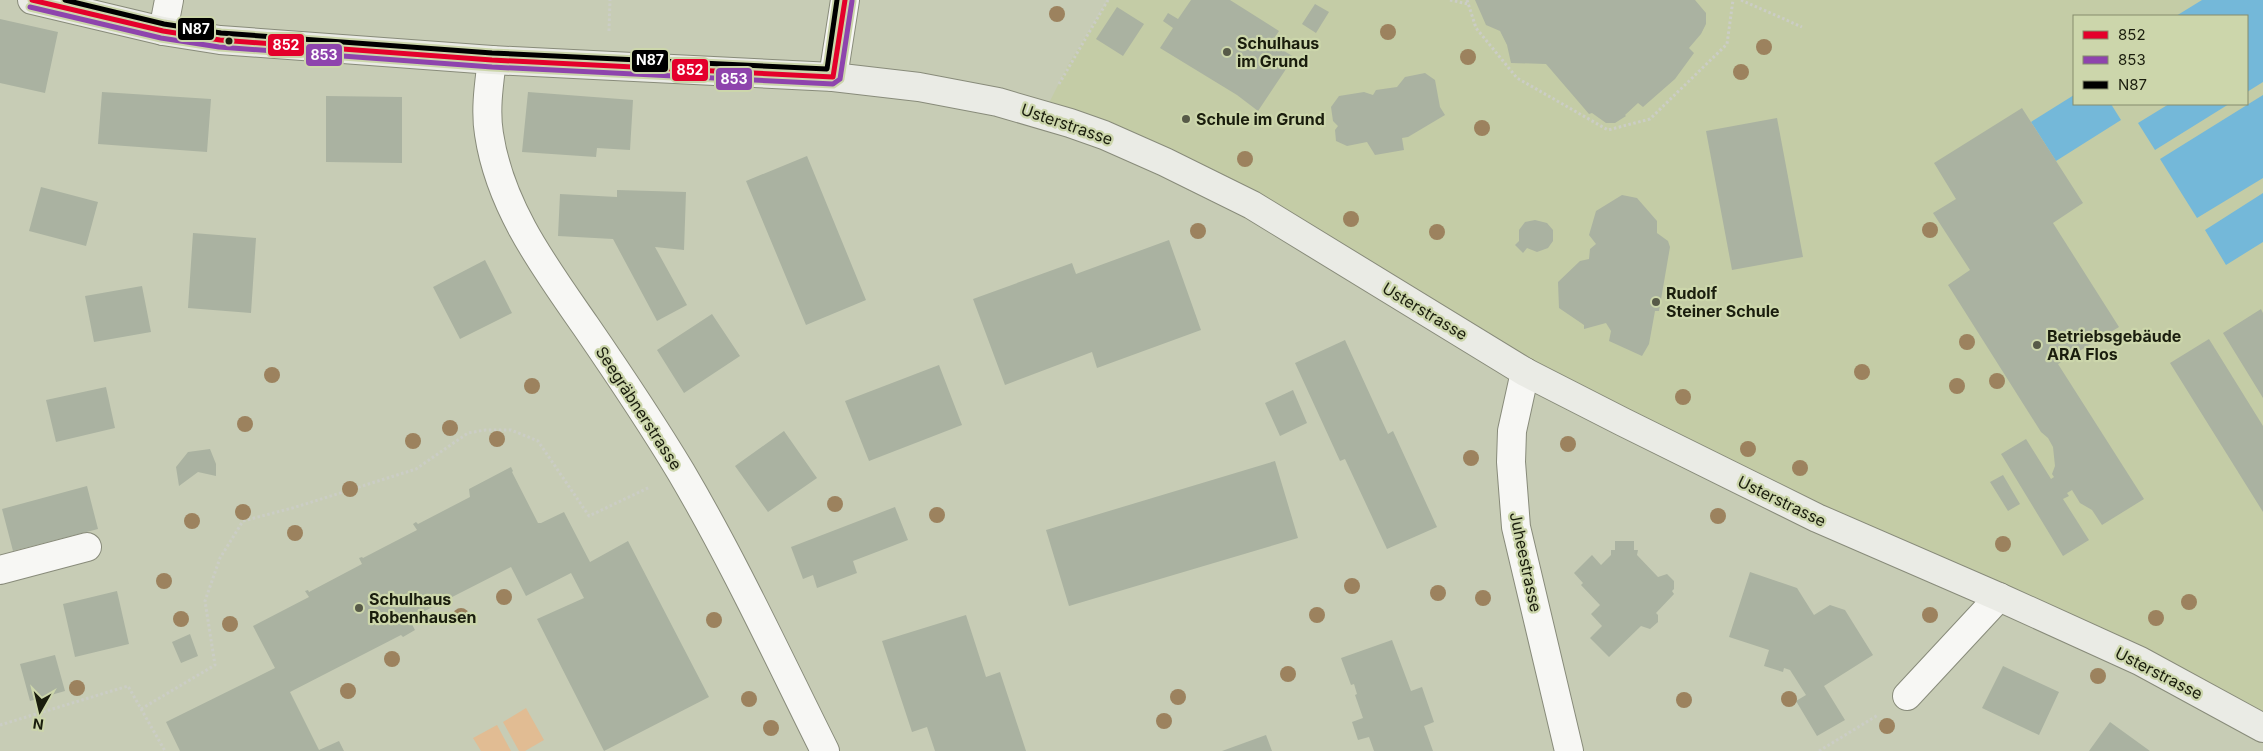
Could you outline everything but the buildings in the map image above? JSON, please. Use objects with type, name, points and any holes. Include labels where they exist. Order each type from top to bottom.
[{"type":"main road","name":"Usterstrasse","points":[[32,0],[163,31],[220,40],[492,60],[833,77],[919,87],[998,102],[1043,115],[1104,135],[1165,162],[1252,205],[1526,372],[1817,518],[2140,661],[2263,728]]},
{"type":"street","points":[[163,31],[168,0]]},
{"type":"street","points":[[833,77],[845,0]]},
{"type":"street","name":"Seegräbnerstrasse","points":[[492,60],[487,109],[488,134],[497,169],[515,215],[537,255],[635,398],[681,472],[748,595],[825,751]]},
{"type":"street","name":"Juheestrasse","points":[[1526,372],[1512,431],[1511,462],[1516,527],[1569,751]]},
{"type":"street","points":[[0,570],[87,547]]},
{"type":"street","points":[[1907,696],[1999,597]]},
{"type":"path","points":[[1043,115],[1068,65],[1108,0]]},
{"type":"path","points":[[1450,0],[1468,2],[1476,28],[1516,78],[1608,130],[1650,119],[1727,44],[1733,0]]},
{"type":"path","points":[[1741,0],[1802,27]]},
{"type":"path","points":[[141,708],[215,665],[205,601],[220,558],[243,521],[296,507],[416,469],[468,434],[484,430],[511,430],[538,441],[589,516],[681,472]]},
{"type":"path","points":[[0,725],[128,686],[165,751]]},
{"type":"path","points":[[1819,751],[1907,696]]},
{"type":"shaded area","points":[[1108,0],[2263,0],[2263,728],[1817,518],[1296,232],[1043,115],[1068,65]]},
{"type":"shaded area","points":[[526,708],[544,740],[525,751],[519,751],[503,722]]},
{"type":"shaded area","points":[[497,725],[511,751],[481,751],[473,738]]},
{"type":"water","points":[[2202,0],[2263,0],[2263,82],[2248,91],[2248,15],[2178,15]]},
{"type":"water","points":[[2263,95],[2263,178],[2197,218],[2160,159]]},
{"type":"water","points":[[2073,96],[2073,105],[2112,105],[2121,120],[2056,161],[2031,122]]},
{"type":"water","points":[[2167,105],[2227,105],[2155,150],[2138,123]]},
{"type":"water","points":[[2263,193],[2263,242],[2226,265],[2205,230]]},
{"type":"transit line","name":"852","points":[[32,0],[163,31],[220,40],[492,60],[833,77],[845,0]]},
{"type":"transit line","name":"N87","points":[[65,0],[164,24],[221,33],[492,53],[827,69],[837,0]]},
{"type":"transit line","name":"853","points":[[30,7],[161,38],[219,47],[492,67],[833,84],[840,79],[852,1]]},
{"type":"place","name":"Schulhaus im Grund","points":[[1227,52]]},
{"type":"place","name":"Schule im Grund","points":[[1186,119]]},
{"type":"place","name":"Rudolf Steiner Schule","points":[[1656,302]]},
{"type":"place","name":"Betriebsgebäude ARA Flos","points":[[2037,345]]},
{"type":"place","name":"Schulhaus Robenhausen","points":[[359,608]]}]
